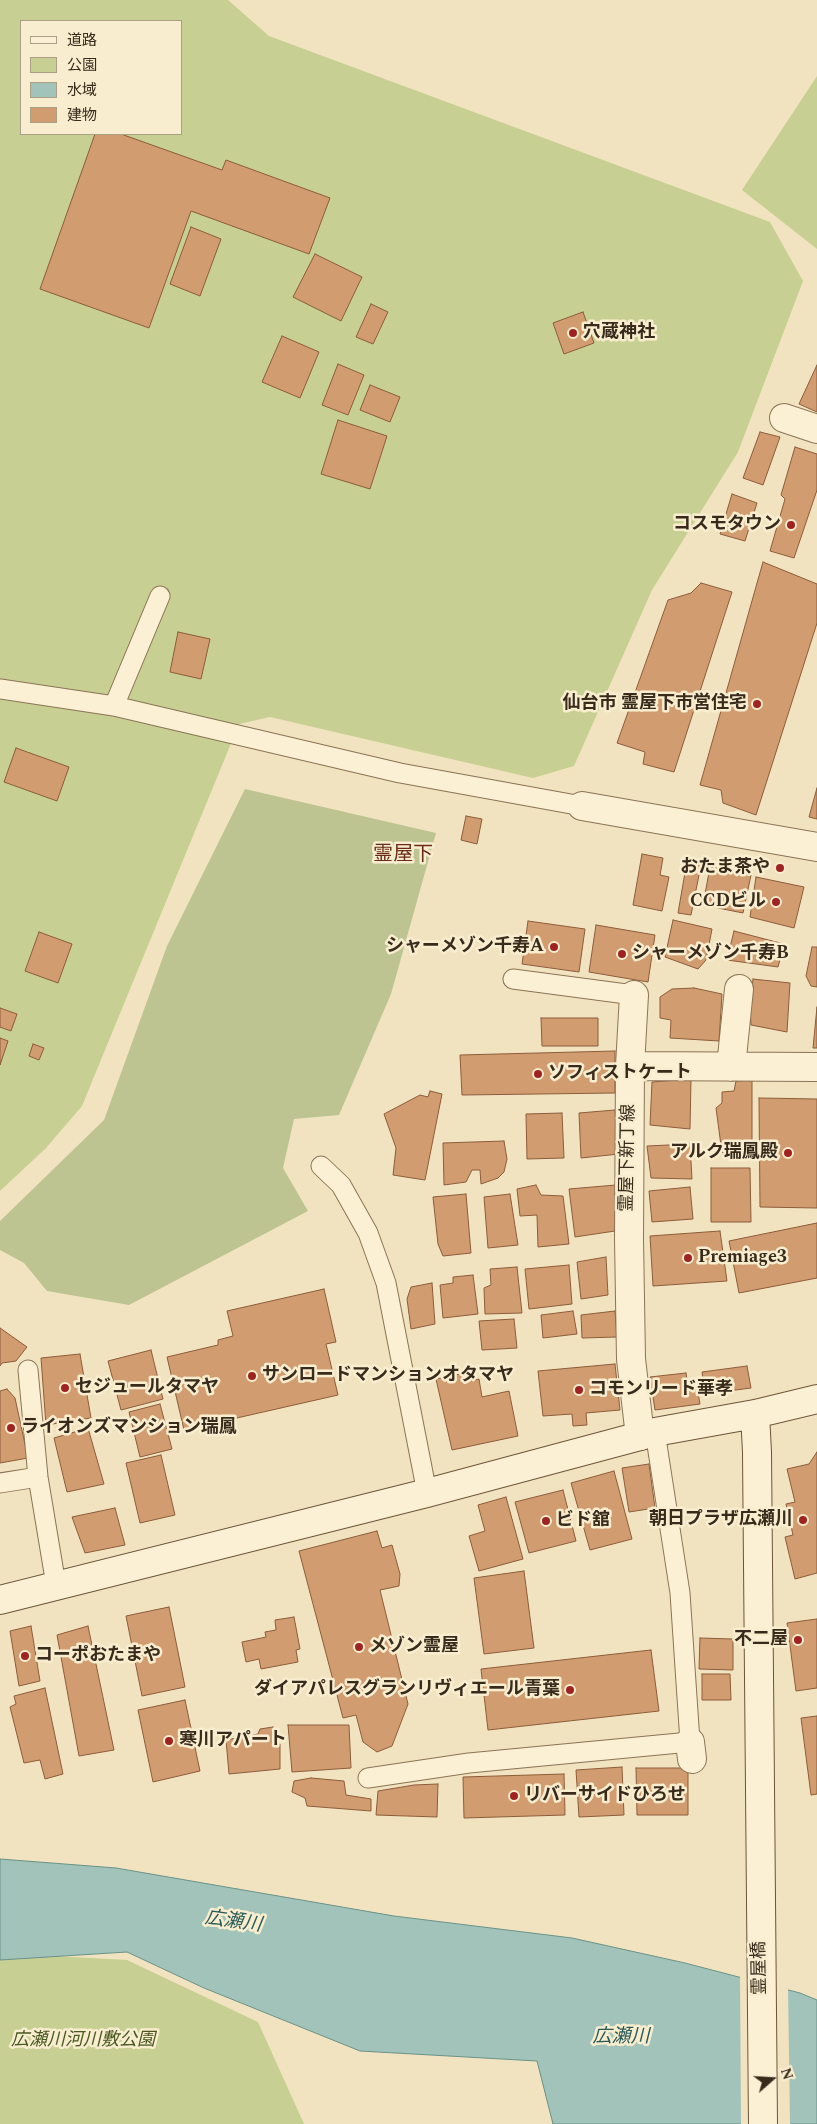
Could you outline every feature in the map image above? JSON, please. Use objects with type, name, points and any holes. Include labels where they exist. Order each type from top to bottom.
[{"type":"street","points":[[784,418],[817,429]]},
{"type":"street","points":[[582,806],[817,847]]},
{"type":"street","points":[[731,1067],[738,990]]},
{"type":"street","name":"霊屋下新丁線","points":[[634,995],[630,1066],[630,1350],[647,1434]]},
{"type":"street","points":[[630,1066],[817,1067]]},
{"type":"street","points":[[0,1600],[427,1493],[647,1434],[755,1414],[817,1399]]},
{"type":"street","name":"霊屋橋","points":[[755,1414],[763,2124]]},
{"type":"lane","points":[[114,706],[160,596]]},
{"type":"lane","points":[[0,689],[114,706],[400,773],[582,806]]},
{"type":"lane","points":[[513,979],[634,995]]},
{"type":"lane","points":[[321,1166],[341,1184],[368,1233],[386,1283],[427,1493]]},
{"type":"lane","points":[[28,1370],[38,1477],[56,1585]]},
{"type":"lane","points":[[368,1778],[469,1762],[691,1750],[680,1593],[647,1434]]},
{"type":"lane","points":[[0,1483],[38,1477]]},
{"type":"green space","points":[[0,0],[228,0],[269,36],[770,222],[803,281],[738,452],[652,590],[574,766],[533,778],[270,717],[239,724],[82,1106],[46,1148],[0,1191]]},
{"type":"green space","points":[[817,76],[817,249],[742,190]]},
{"type":"green space","points":[[245,789],[436,833],[391,994],[339,1115],[294,1119],[283,1168],[308,1211],[129,1305],[47,1291],[24,1263],[0,1250],[0,1221],[104,1120],[167,946]]},
{"type":"green space","name":"広瀬川河川敷公園","points":[[0,1953],[127,1960],[258,2022],[304,2124],[0,2124]]},
{"type":"water","name":"広瀬川","points":[[0,1859],[116,1868],[394,1916],[572,1938],[685,1963],[800,1993],[817,2000],[817,2124],[553,2124],[537,2061],[360,2051],[204,1988],[127,1952],[0,1960]]},
{"type":"pier","points":[[740,1974],[788,1987],[790,2124],[741,2124]]},
{"type":"building","points":[[95,135],[124,135],[222,170],[226,160],[330,198],[309,254],[191,211],[149,328],[40,289]]},
{"type":"building","points":[[191,227],[221,239],[200,296],[170,284]]},
{"type":"building","points":[[315,254],[362,277],[341,321],[293,297]]},
{"type":"building","points":[[371,304],[388,312],[373,344],[356,337]]},
{"type":"building","name":"穴蔵神社","points":[[583,312],[594,343],[564,354],[553,323]]},
{"type":"building","points":[[282,336],[319,352],[300,398],[262,382]]},
{"type":"building","points":[[338,364],[364,375],[348,415],[322,405]]},
{"type":"building","points":[[817,365],[817,412],[799,404]]},
{"type":"building","points":[[370,385],[400,397],[390,422],[360,410]]},
{"type":"building","points":[[338,420],[387,436],[370,489],[321,474]]},
{"type":"building","points":[[760,432],[780,437],[763,485],[743,478]]},
{"type":"building","name":"コスモタウン","points":[[795,447],[817,454],[817,490],[794,558],[770,551],[785,499],[781,495]]},
{"type":"building","points":[[732,494],[757,503],[745,541],[720,534]]},
{"type":"building","name":"仙台市 霊屋下市営住宅","points":[[763,562],[817,584],[817,623],[756,815],[723,803],[721,790],[700,785]]},
{"type":"building","name":"仙台市 霊屋下市営住宅","points":[[701,583],[732,592],[674,772],[643,764],[645,752],[617,743],[668,600],[691,593]]},
{"type":"building","points":[[178,632],[210,639],[201,679],[170,672]]},
{"type":"building","points":[[16,748],[69,767],[57,801],[4,782]]},
{"type":"building","points":[[817,788],[817,819],[809,817]]},
{"type":"building","points":[[466,816],[482,819],[477,844],[461,840]]},
{"type":"building","points":[[642,854],[663,858],[660,875],[669,877],[662,911],[633,905]]},
{"type":"building","points":[[687,861],[701,865],[691,915],[678,913]]},
{"type":"building","points":[[710,867],[751,875],[743,913],[703,905]]},
{"type":"building","name":"CCDビル","points":[[756,877],[804,887],[794,928],[750,917]]},
{"type":"building","points":[[673,920],[712,929],[706,960],[698,969],[665,957]]},
{"type":"building","name":"シャーメゾン千寿A","points":[[528,921],[585,929],[579,972],[522,964]]},
{"type":"building","name":"シャーメゾン千寿B","points":[[596,925],[655,935],[648,982],[589,972]]},
{"type":"building","points":[[734,931],[784,944],[778,967],[727,960]]},
{"type":"building","points":[[39,932],[72,944],[58,983],[25,971]]},
{"type":"building","points":[[812,947],[817,947],[817,987],[811,986],[806,976]]},
{"type":"building","points":[[753,979],[790,983],[787,1032],[751,1025],[750,1008]]},
{"type":"building","points":[[694,988],[722,994],[719,1041],[670,1038],[671,1020],[660,1018],[660,997],[672,989]]},
{"type":"building","points":[[817,1007],[817,1048],[813,1048]]},
{"type":"building","points":[[0,1008],[17,1014],[11,1031],[0,1027]]},
{"type":"building","points":[[541,1018],[598,1018],[598,1046],[542,1046]]},
{"type":"building","points":[[0,1038],[8,1041],[0,1065]]},
{"type":"building","points":[[33,1044],[44,1048],[39,1060],[29,1056]]},
{"type":"building","name":"ソフィストケート","points":[[615,1051],[615,1093],[462,1095],[460,1055]]},
{"type":"building","points":[[691,1079],[690,1129],[650,1125],[652,1082]]},
{"type":"building","points":[[752,1080],[752,1155],[722,1153],[716,1108],[722,1103],[722,1092],[734,1091],[736,1081]]},
{"type":"building","points":[[430,1091],[442,1094],[425,1180],[393,1175],[396,1148],[384,1114],[420,1095],[428,1097]]},
{"type":"building","name":"アルク瑞鳳殿","points":[[759,1098],[817,1099],[817,1208],[760,1207]]},
{"type":"building","points":[[615,1110],[619,1154],[581,1158],[579,1113]]},
{"type":"building","points":[[562,1113],[564,1158],[527,1159],[526,1114]]},
{"type":"building","points":[[504,1141],[507,1159],[504,1172],[498,1178],[481,1184],[480,1170],[472,1170],[466,1182],[444,1185],[443,1143]]},
{"type":"building","points":[[690,1144],[692,1179],[651,1178],[647,1146]]},
{"type":"building","points":[[711,1168],[750,1168],[751,1222],[711,1222]]},
{"type":"building","points":[[536,1185],[541,1195],[563,1196],[569,1244],[538,1247],[537,1215],[520,1216],[517,1189]]},
{"type":"building","points":[[616,1185],[615,1231],[575,1237],[569,1189]]},
{"type":"building","points":[[690,1187],[693,1219],[652,1222],[649,1191]]},
{"type":"building","points":[[466,1194],[471,1253],[443,1256],[438,1244],[433,1197]]},
{"type":"building","points":[[510,1194],[518,1245],[488,1248],[484,1197]]},
{"type":"building","points":[[817,1223],[817,1278],[739,1293],[729,1241]]},
{"type":"building","name":"Premiage3","points":[[720,1231],[727,1281],[653,1286],[650,1236]]},
{"type":"building","points":[[606,1257],[608,1295],[581,1299],[577,1262]]},
{"type":"building","points":[[569,1265],[572,1304],[529,1309],[525,1269]]},
{"type":"building","points":[[517,1267],[522,1313],[485,1314],[484,1288],[491,1285],[490,1269]]},
{"type":"building","points":[[473,1275],[478,1314],[443,1318],[440,1285],[453,1283],[453,1277]]},
{"type":"building","points":[[432,1283],[435,1324],[411,1329],[407,1299],[411,1287]]},
{"type":"building","name":"サンロードマンションオタマヤ","points":[[324,1289],[336,1342],[326,1344],[338,1395],[184,1430],[167,1357],[218,1345],[218,1340],[233,1336],[227,1311]]},
{"type":"building","points":[[573,1311],[577,1334],[543,1338],[541,1315]]},
{"type":"building","points":[[615,1311],[617,1337],[582,1338],[581,1315]]},
{"type":"building","points":[[514,1319],[517,1348],[482,1350],[479,1321]]},
{"type":"building","points":[[0,1328],[27,1347],[16,1361],[2,1363],[0,1366]]},
{"type":"building","points":[[151,1350],[163,1399],[121,1410],[108,1361]]},
{"type":"building","name":"セジュールタマヤ","points":[[80,1354],[91,1418],[46,1425],[41,1358]]},
{"type":"building","name":"コモンリード華孝","points":[[615,1364],[620,1410],[586,1413],[587,1425],[573,1426],[572,1414],[543,1416],[538,1371]]},
{"type":"building","points":[[747,1366],[751,1388],[705,1394],[702,1372]]},
{"type":"building","points":[[469,1372],[471,1381],[479,1379],[482,1397],[509,1391],[518,1436],[452,1450],[436,1379]]},
{"type":"building","points":[[686,1373],[688,1387],[697,1387],[700,1404],[655,1410],[650,1377]]},
{"type":"building","name":"ライオンズマンション瑞鳳","points":[[7,1389],[15,1398],[28,1458],[0,1463],[0,1391]]},
{"type":"building","points":[[160,1404],[172,1449],[140,1457],[129,1412]]},
{"type":"building","points":[[88,1428],[104,1484],[67,1492],[54,1438]]},
{"type":"building","name":"朝日プラザ広瀬川","points":[[817,1452],[817,1573],[795,1579],[785,1537],[793,1535],[786,1504],[795,1502],[787,1469],[809,1464]]},
{"type":"building","points":[[161,1455],[175,1515],[140,1523],[126,1463]]},
{"type":"building","points":[[649,1464],[655,1508],[629,1512],[622,1468]]},
{"type":"building","points":[[614,1471],[632,1539],[590,1550],[571,1483]]},
{"type":"building","name":"ビド舘","points":[[563,1490],[576,1541],[529,1553],[515,1502]]},
{"type":"building","points":[[506,1497],[523,1559],[479,1571],[469,1536],[485,1531],[478,1505]]},
{"type":"building","points":[[115,1508],[125,1545],[85,1553],[72,1517]]},
{"type":"building","name":"メゾン霊屋","points":[[377,1531],[382,1548],[392,1545],[400,1574],[399,1586],[380,1590],[408,1704],[392,1746],[377,1752],[363,1742],[356,1715],[343,1718],[299,1551]]},
{"type":"building","points":[[524,1571],[534,1648],[484,1654],[474,1578]]},
{"type":"building","points":[[169,1607],[185,1687],[142,1696],[126,1616]]},
{"type":"building","points":[[294,1617],[300,1649],[296,1650],[298,1662],[261,1669],[259,1659],[246,1662],[242,1642],[266,1637],[265,1632],[276,1630],[275,1620]]},
{"type":"building","points":[[817,1619],[817,1688],[796,1691],[787,1623]]},
{"type":"building","name":"コーポおたまや","points":[[31,1626],[40,1681],[19,1686],[10,1631]]},
{"type":"building","points":[[88,1626],[114,1750],[79,1756],[57,1635]]},
{"type":"building","points":[[700,1638],[733,1639],[733,1670],[699,1669]]},
{"type":"building","name":"ダイアパレスグランリヴィエール青葉","points":[[651,1650],[659,1711],[488,1730],[481,1669]]},
{"type":"building","points":[[702,1674],[730,1674],[731,1700],[702,1700]]},
{"type":"building","points":[[45,1688],[63,1774],[45,1779],[40,1760],[24,1763],[10,1707],[16,1704],[14,1696]]},
{"type":"building","name":"寒川アパート","points":[[185,1700],[200,1771],[153,1782],[138,1710]]},
{"type":"building","points":[[817,1716],[817,1794],[811,1795],[801,1718]]},
{"type":"building","points":[[288,1725],[349,1725],[351,1768],[292,1772]]},
{"type":"building","points":[[273,1727],[273,1745],[280,1744],[280,1769],[229,1774],[226,1740],[258,1734],[260,1729]]},
{"type":"building","points":[[622,1767],[624,1815],[579,1817],[576,1770]]},
{"type":"building","points":[[636,1768],[688,1768],[688,1815],[637,1815]]},
{"type":"building","name":"リバーサイドひろせ","points":[[564,1774],[565,1815],[464,1818],[463,1777]]},
{"type":"building","points":[[311,1778],[344,1781],[346,1795],[371,1799],[371,1811],[307,1806],[305,1798],[292,1792],[294,1781]]},
{"type":"building","points":[[438,1784],[437,1817],[376,1815],[378,1791],[414,1785]]},
{"type":"place","name":"穴蔵神社","points":[[573,333]]},
{"type":"place","name":"コスモタウン","points":[[791,525]]},
{"type":"place","name":"仙台市 霊屋下市営住宅","points":[[757,704]]},
{"type":"place","name":"おたま茶や","points":[[780,868]]},
{"type":"place","name":"CCDビル","points":[[776,902]]},
{"type":"place","name":"シャーメゾン千寿A","points":[[554,947]]},
{"type":"place","name":"シャーメゾン千寿B","points":[[622,954]]},
{"type":"place","name":"ソフィストケート","points":[[538,1074]]},
{"type":"place","name":"アルク瑞鳳殿","points":[[788,1153]]},
{"type":"place","name":"Premiage3","points":[[688,1258]]},
{"type":"place","name":"サンロードマンションオタマヤ","points":[[252,1376]]},
{"type":"place","name":"セジュールタマヤ","points":[[65,1388]]},
{"type":"place","name":"コモンリード華孝","points":[[579,1390]]},
{"type":"place","name":"ライオンズマンション瑞鳳","points":[[11,1428]]},
{"type":"place","name":"朝日プラザ広瀬川","points":[[803,1520]]},
{"type":"place","name":"ビド舘","points":[[546,1521]]},
{"type":"place","name":"不二屋","points":[[798,1640]]},
{"type":"place","name":"メゾン霊屋","points":[[359,1647]]},
{"type":"place","name":"コーポおたまや","points":[[25,1656]]},
{"type":"place","name":"ダイアパレスグランリヴィエール青葉","points":[[570,1690]]},
{"type":"place","name":"寒川アパート","points":[[169,1741]]},
{"type":"place","name":"リバーサイドひろせ","points":[[514,1796]]},
{"type":"district","name":"霊屋下","points":[[403,856]]}]
